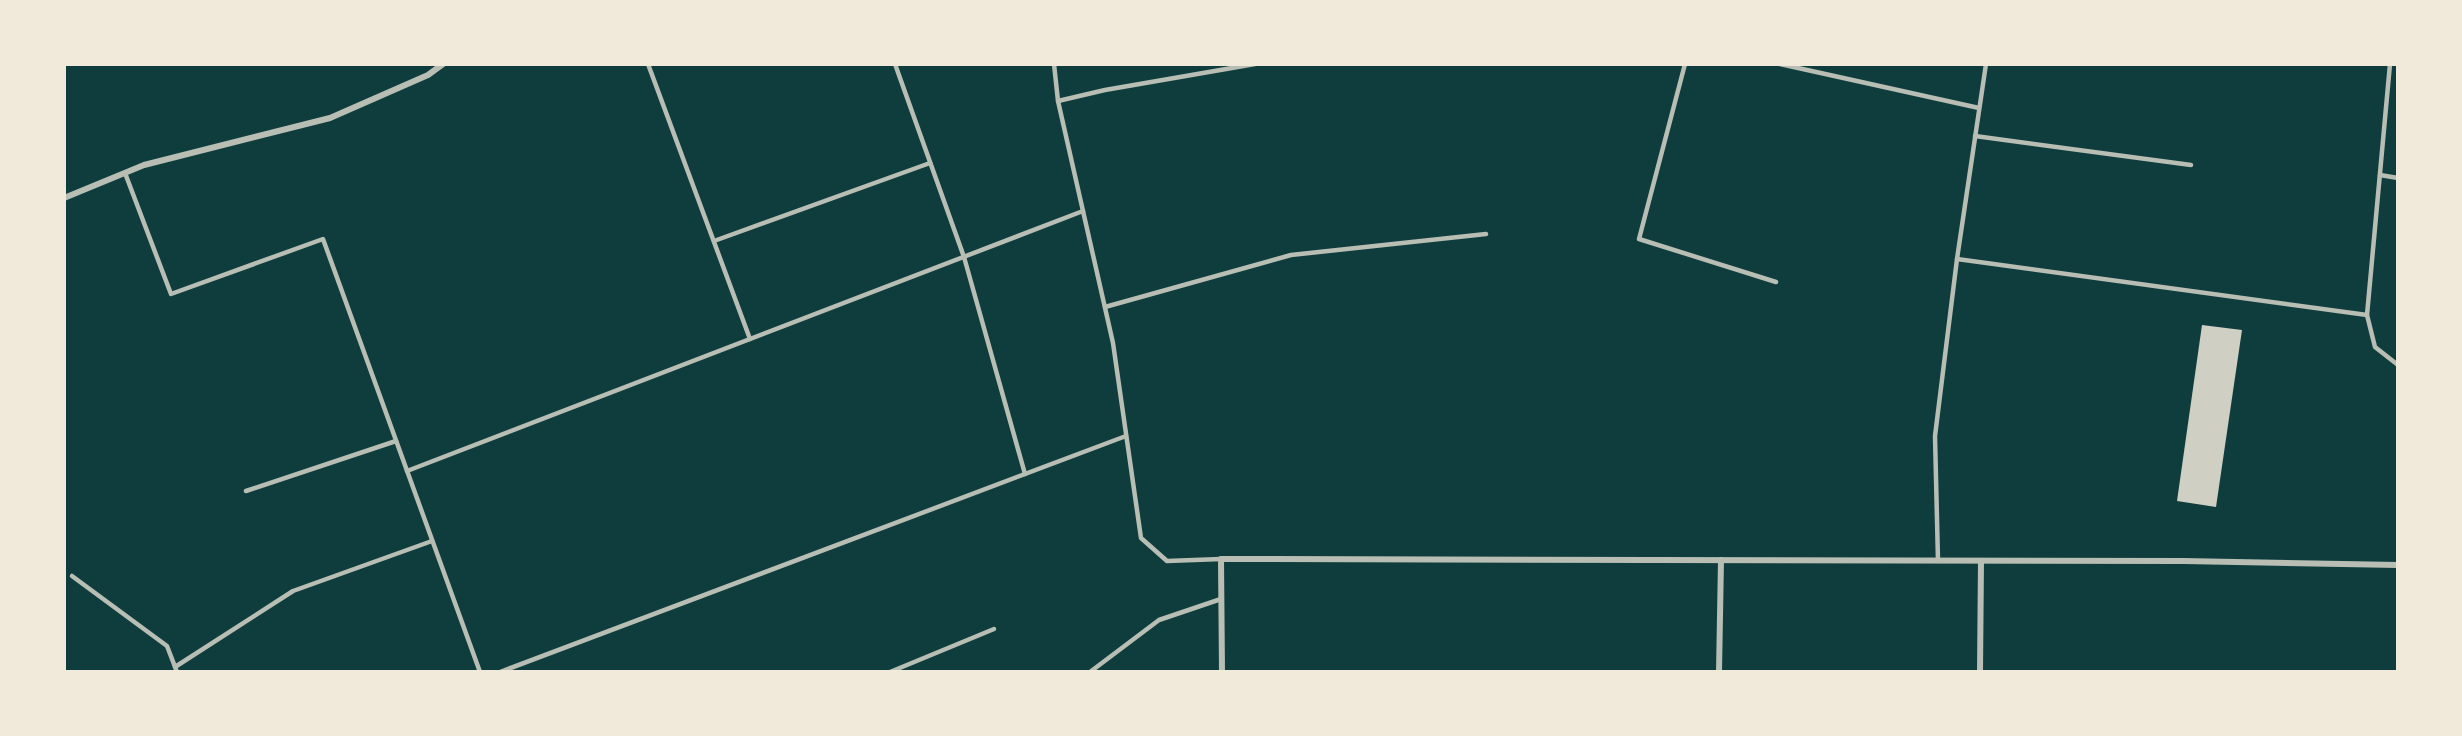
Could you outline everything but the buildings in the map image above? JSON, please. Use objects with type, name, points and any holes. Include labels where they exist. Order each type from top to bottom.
[{"type":"street","points":[[64,198],[144,165],[330,118],[428,75],[443,64]]},
{"type":"street","points":[[1222,672],[1221,559],[1981,561],[2397,565]]},
{"type":"street","points":[[1719,672],[1721,560]]},
{"type":"street","points":[[1980,672],[1981,561]]},
{"type":"lane","points":[[648,64],[750,339]]},
{"type":"lane","points":[[895,64],[964,257],[1025,474]]},
{"type":"lane","points":[[1054,64],[1058,101],[1113,343],[1141,538],[1167,561],[1221,559]]},
{"type":"lane","points":[[1058,101],[1105,90],[1255,64]]},
{"type":"lane","points":[[1685,64],[1639,239],[1776,282]]},
{"type":"lane","points":[[1780,64],[1979,108]]},
{"type":"lane","points":[[1938,561],[1935,436],[1957,258],[1986,64]]},
{"type":"lane","points":[[2390,64],[2367,315],[2375,347],[2397,365]]},
{"type":"lane","points":[[1975,136],[2191,165]]},
{"type":"lane","points":[[714,241],[930,163]]},
{"type":"lane","points":[[125,172],[171,294],[323,239],[480,672]]},
{"type":"lane","points":[[2379,175],[2397,178]]},
{"type":"lane","points":[[407,471],[1083,211]]},
{"type":"lane","points":[[1105,307],[1291,255],[1486,234]]},
{"type":"lane","points":[[1957,258],[2367,315]]},
{"type":"lane","points":[[500,672],[1126,436]]},
{"type":"lane","points":[[246,491],[396,441]]},
{"type":"lane","points":[[72,576],[167,646],[176,669],[293,591],[432,541]]},
{"type":"lane","points":[[1090,672],[1159,620],[1221,599]]},
{"type":"lane","points":[[890,672],[994,629]]}]
